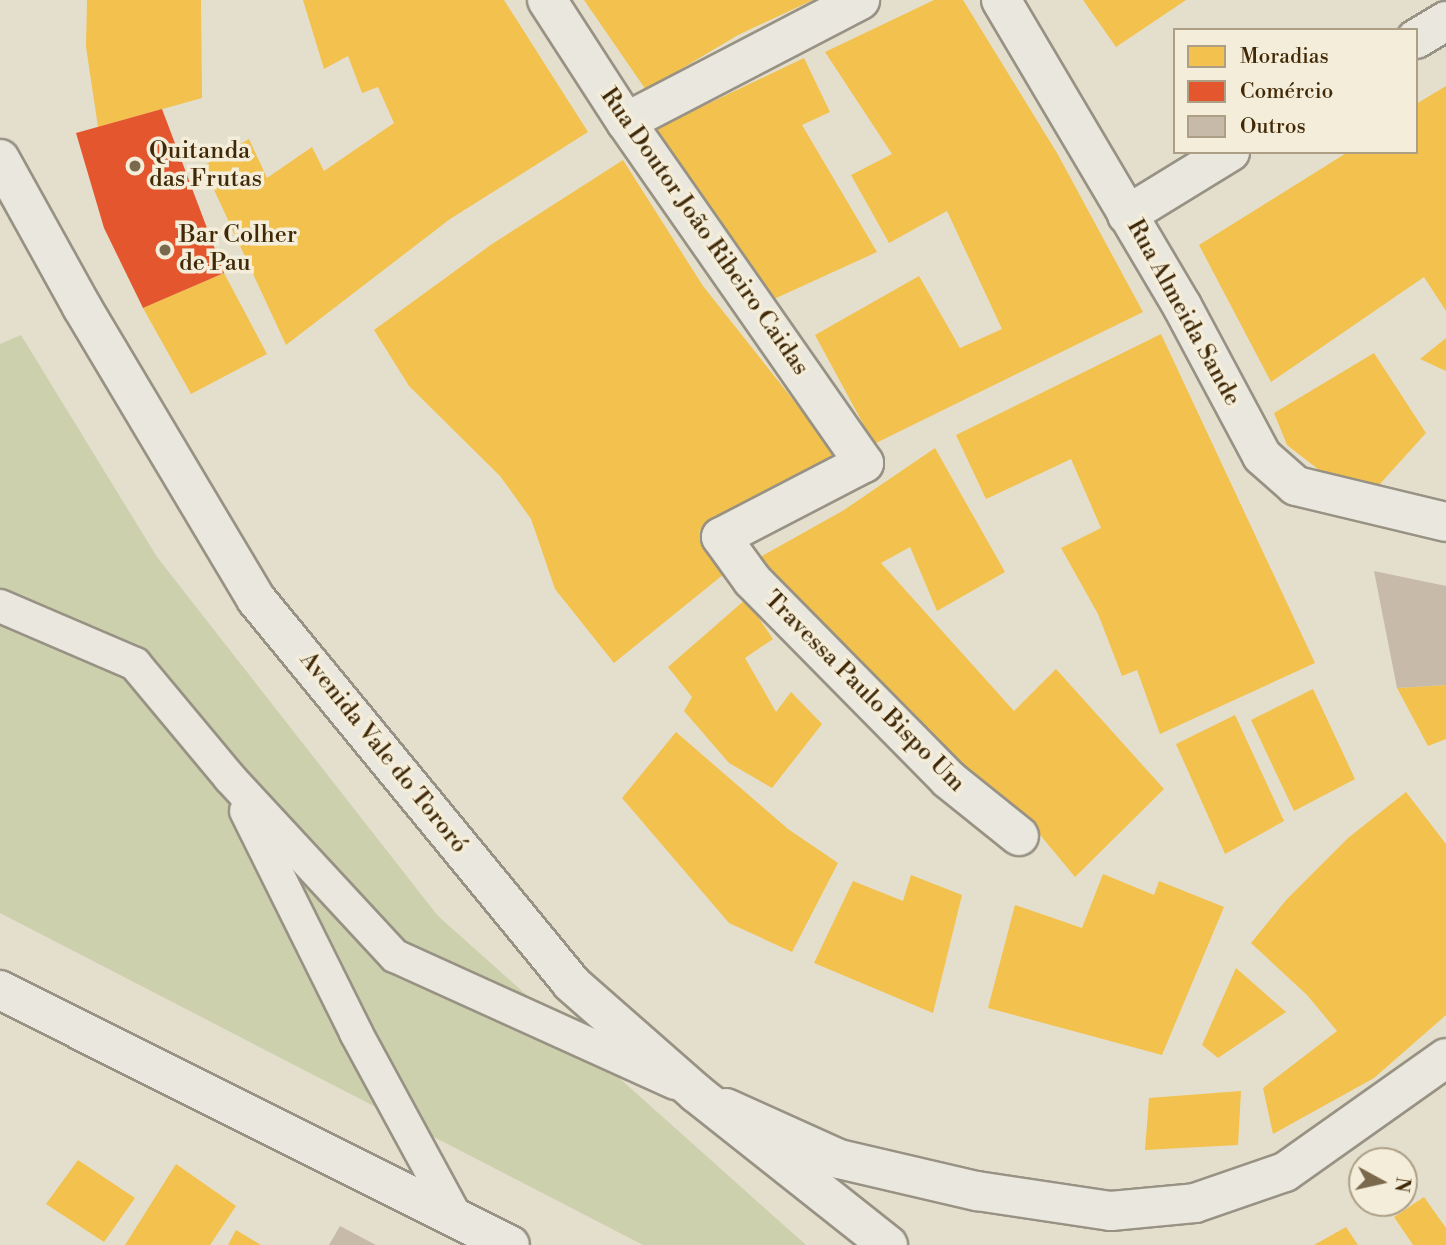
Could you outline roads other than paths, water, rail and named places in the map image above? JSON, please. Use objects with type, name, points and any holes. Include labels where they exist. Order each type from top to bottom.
[{"type":"street","name":"Rua Doutor João Ribeiro Caidas","points":[[547,0],[626,122],[864,463],[721,537]]},
{"type":"street","points":[[626,122],[860,0]]},
{"type":"street","name":"Rua Almeida Sande","points":[[1001,0],[1127,215],[1262,456],[1296,486],[1446,522]]},
{"type":"street","points":[[1418,38],[1446,21]]},
{"type":"street","points":[[1127,215],[1227,154]]},
{"type":"street","name":"Avenida Vale do Tororó","points":[[0,159],[82,307],[256,599],[571,983],[696,1093],[888,1245]]},
{"type":"street","name":"Travessa Paulo Bispo Um","points":[[721,537],[751,580],[948,779],[1018,836]]},
{"type":"street","points":[[0,990],[510,1245]]},
{"type":"street","points":[[696,1093],[839,1159],[977,1191],[1111,1211],[1195,1203],[1285,1172],[1446,1058]]},
{"type":"lane","points":[[0,606],[135,664],[230,778],[396,956],[696,1093]]},
{"type":"lane","points":[[230,778],[356,1033],[458,1221]]},
{"type":"place","name":"Quitanda das Frutas","points":[[135,166]]},
{"type":"place","name":"Bar Colher de Pau","points":[[165,250]]}]
